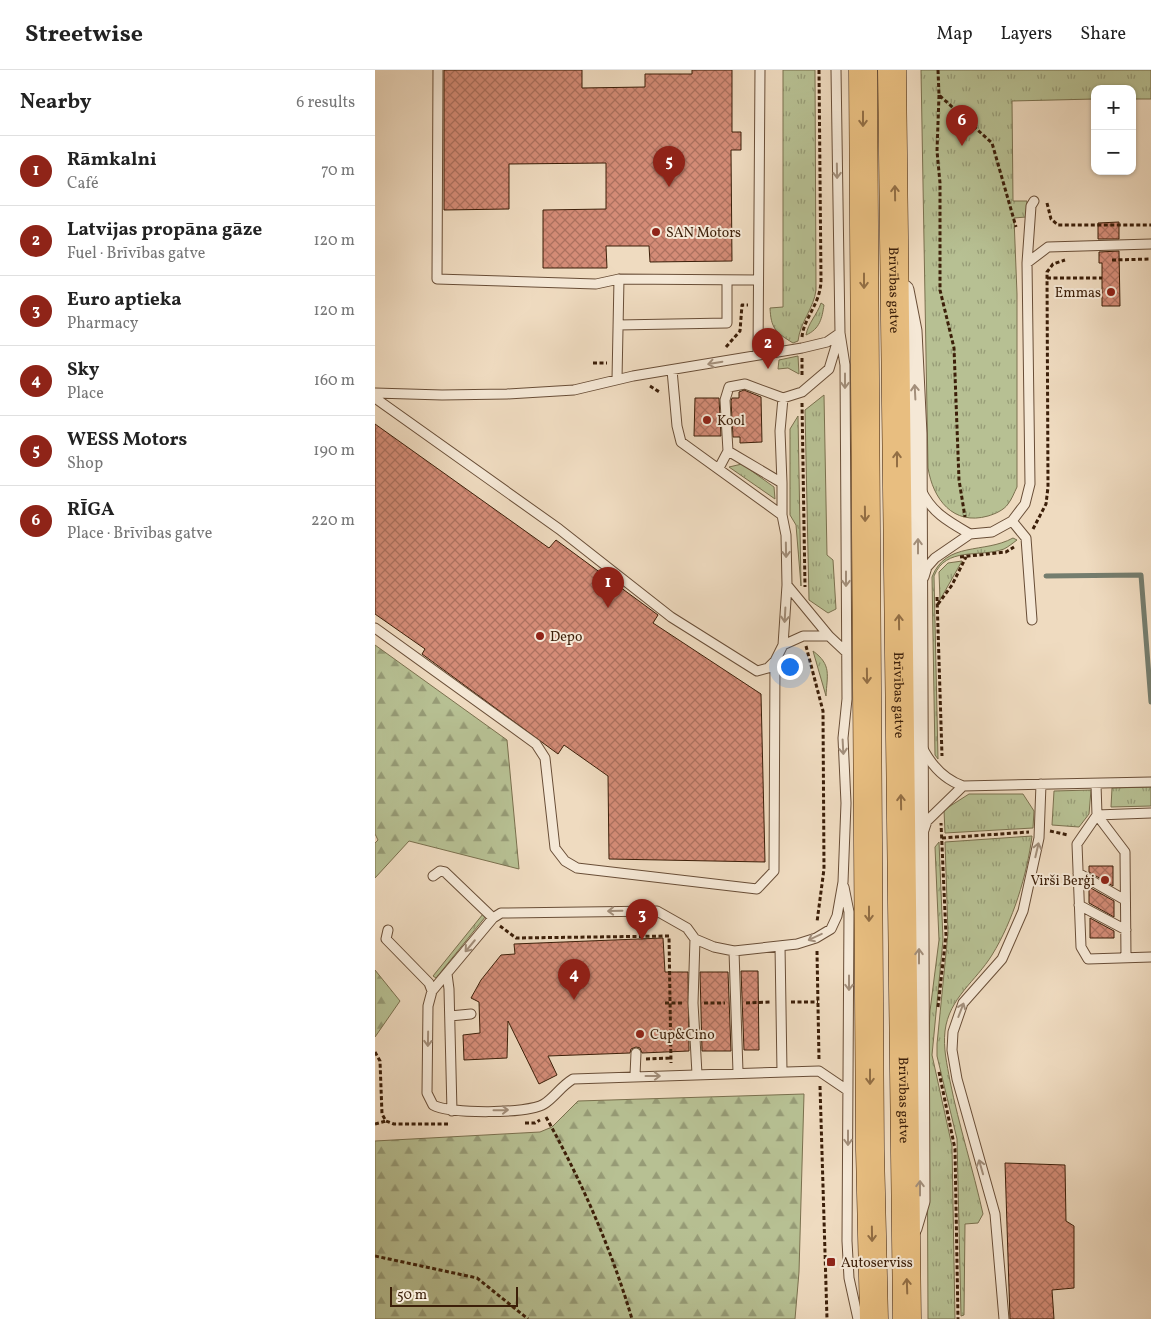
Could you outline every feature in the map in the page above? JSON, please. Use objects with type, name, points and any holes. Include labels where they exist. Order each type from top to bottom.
[{"type":"highway","points":[[863,70],[870,1141],[874,1319]]},
{"type":"highway","name":"Brīvības gatve","points":[[892,70],[896,242],[907,1319]]},
{"type":"street","points":[[896,242],[912,331],[917,476],[920,1201],[906,1253]]},
{"type":"lane","points":[[438,70],[437,279],[596,284],[619,279],[758,280]]},
{"type":"lane","points":[[758,355],[760,70]]},
{"type":"lane","points":[[836,70],[840,333],[845,365],[847,652],[847,699],[843,738],[846,803],[843,882],[837,916],[831,928],[816,938],[797,944],[734,951],[714,947],[695,939],[687,928],[657,911],[501,913],[493,918],[432,991],[428,1006],[427,1093],[433,1105],[452,1111],[528,1110],[544,1104],[561,1086],[573,1079],[782,1070],[819,1071],[847,1090]]},
{"type":"lane","points":[[918,595],[927,567],[971,534],[992,532],[1012,521],[1025,504],[1030,484],[1027,263],[1031,206],[1034,201]]},
{"type":"lane","points":[[1027,263],[1048,247],[1151,244]]},
{"type":"lane","points":[[617,379],[619,279]]},
{"type":"lane","points":[[618,325],[727,323],[727,281]]},
{"type":"lane","points":[[375,393],[442,396],[575,390],[617,379],[827,342],[840,333]]},
{"type":"lane","points":[[719,468],[728,451],[725,400],[729,387],[745,384],[783,398],[802,392],[829,369],[840,333]]},
{"type":"lane","points":[[672,370],[677,426],[681,442],[782,515]]},
{"type":"lane","points":[[375,398],[559,529],[671,617],[757,671],[768,668],[775,661],[783,645],[787,585],[786,535],[782,515],[780,431],[783,398]]},
{"type":"lane","points":[[728,451],[782,483]]},
{"type":"lane","points":[[917,476],[922,492],[931,507],[942,519],[971,534]]},
{"type":"lane","points":[[1012,521],[1026,538],[1032,620]]},
{"type":"lane","points":[[787,585],[829,636],[847,652]]},
{"type":"lane","points":[[375,628],[536,744],[545,758],[550,785],[555,848],[565,861],[577,868],[757,889],[774,872],[775,661]]},
{"type":"lane","points":[[783,645],[803,636],[829,636]]},
{"type":"lane","points":[[919,740],[932,764],[939,772],[963,786],[1151,782]]},
{"type":"lane","points":[[1004,1319],[995,1214],[957,1079],[952,1050],[953,1032],[963,1004],[1002,959],[1023,910],[1039,832],[1041,784]]},
{"type":"lane","points":[[1096,784],[1097,815],[1125,852],[1126,957]]},
{"type":"lane","points":[[918,849],[927,820],[963,786]]},
{"type":"lane","points":[[1097,815],[1151,814]]},
{"type":"lane","points":[[1097,815],[1077,844],[1081,947],[1088,959],[1151,957]]},
{"type":"lane","points":[[433,876],[440,871],[445,872],[470,901],[493,918]]},
{"type":"lane","points":[[1078,873],[1125,900]]},
{"type":"lane","points":[[843,882],[849,912],[850,1011],[847,1090],[849,1278],[858,1319]]},
{"type":"lane","points":[[1079,905],[1125,930]]},
{"type":"lane","points":[[388,930],[386,939],[418,965],[432,991]]},
{"type":"lane","points":[[695,939],[693,1004],[697,1074]]},
{"type":"lane","points":[[780,946],[782,1070]]},
{"type":"lane","points":[[734,951],[738,1072]]},
{"type":"lane","points":[[447,974],[452,1111]]},
{"type":"lane","points":[[450,1016],[471,1014]]},
{"type":"lane","points":[[635,1056],[635,1075]]},
{"type":"path","points":[[938,70],[937,151],[940,183],[941,290],[954,348],[959,480],[974,556]]},
{"type":"path","points":[[939,95],[992,143],[1027,263]]},
{"type":"path","points":[[1034,201],[1048,204],[1051,219],[1057,224],[1151,225]]},
{"type":"path","points":[[1105,260],[1151,259]]},
{"type":"path","points":[[953,558],[1005,552],[1026,538],[1039,521],[1046,504],[1048,487],[1047,272],[1053,264],[1066,260]]},
{"type":"path","points":[[1047,278],[1102,278]]},
{"type":"path","points":[[719,350],[728,346],[740,331],[742,305],[757,304]]},
{"type":"path","points":[[593,363],[617,364]]},
{"type":"path","points":[[938,605],[953,585],[967,556]]},
{"type":"path","points":[[936,589],[943,761],[939,772]]},
{"type":"path","points":[[806,646],[823,712],[824,869],[816,938],[828,1319]]},
{"type":"path","points":[[938,1011],[946,935],[939,809]]},
{"type":"path","points":[[942,838],[1057,831],[1067,834],[1077,844]]},
{"type":"path","points":[[493,918],[506,932],[516,938],[669,936],[672,1076]]},
{"type":"path","points":[[635,1056],[671,1058]]},
{"type":"path","points":[[937,1066],[955,1149],[958,1319]]},
{"type":"path","points":[[547,1116],[590,1200],[615,1264],[632,1319]]},
{"type":"path","points":[[375,1124],[386,1121]]},
{"type":"path","points":[[375,1256],[477,1278],[528,1319]]},
{"type":"green space","points":[[783,70],[815,70],[816,290],[798,341],[793,343],[775,329],[771,320],[770,308],[783,307]]},
{"type":"green space","points":[[921,70],[1151,70],[1151,99],[1136,99],[1136,85],[1091,85],[1091,99],[1012,101],[1013,201],[1027,201],[1026,217],[1014,218],[1017,294],[1017,487],[1011,500],[999,512],[976,518],[965,517],[955,513],[940,499],[928,468]]},
{"type":"green space","points":[[821,303],[824,305],[819,323],[811,333],[806,335],[809,327]]},
{"type":"green space","points":[[798,356],[799,374],[788,368],[778,369],[779,360]]},
{"type":"green space","points":[[824,395],[827,555],[833,560],[836,609],[828,613],[809,600],[805,410]]},
{"type":"green space","points":[[798,416],[801,586],[796,525],[790,515],[790,429]]},
{"type":"green space","points":[[742,464],[774,487],[775,499],[729,467]]},
{"type":"green space","points":[[1013,538],[1017,540],[1004,549],[964,555],[946,560],[934,576],[938,759],[935,755],[932,577],[938,566],[946,558],[956,553],[1002,543]]},
{"type":"green space","points":[[962,561],[940,600],[939,572],[948,563]]},
{"type":"green space","points":[[375,645],[507,740],[519,869],[409,841],[375,878],[375,843],[378,840],[375,834]]},
{"type":"green space","points":[[813,651],[826,666],[826,696]]},
{"type":"green space","points":[[1151,787],[1151,806],[1111,807],[1112,788]]},
{"type":"green space","points":[[1091,790],[1089,814],[1079,827],[1052,825],[1054,791]]},
{"type":"green space","points":[[969,794],[1023,794],[1034,811],[1033,828],[945,833],[944,810]]},
{"type":"green space","points":[[1032,836],[1027,866],[1013,913],[992,955],[957,999],[945,1031],[945,1050],[950,1081],[983,1214],[978,1223],[965,1224],[964,1315],[961,1316],[957,1139],[937,1056],[948,933],[945,842]]},
{"type":"green space","points":[[939,842],[943,940],[932,1055],[952,1146],[955,1319],[928,1319],[927,1082],[930,1011],[939,940],[935,847]]},
{"type":"green space","points":[[483,914],[486,916],[436,978],[433,976]]},
{"type":"green space","points":[[375,970],[400,1001],[375,1037]]},
{"type":"green space","points":[[804,1094],[799,1272],[795,1319],[375,1319],[375,1141],[540,1132],[552,1127],[578,1101]]},
{"type":"building","points":[[444,70],[582,70],[582,88],[645,87],[645,74],[692,74],[692,70],[732,70],[732,132],[741,132],[741,150],[731,150],[732,261],[650,262],[649,246],[606,246],[607,268],[543,268],[543,210],[606,209],[606,163],[509,164],[509,209],[444,210]]},
{"type":"building","points":[[1119,222],[1119,239],[1098,239],[1098,223]]},
{"type":"building","name":"Emmas","points":[[1119,251],[1120,306],[1102,306],[1102,263],[1099,263],[1099,252]]},
{"type":"building","points":[[744,390],[761,397],[762,442],[740,443],[740,437],[733,437],[731,401],[732,398],[739,398],[739,392]]},
{"type":"building","points":[[695,398],[719,398],[721,436],[694,436]]},
{"type":"building","name":"Depo","points":[[375,424],[549,548],[556,540],[658,615],[653,623],[761,694],[765,862],[609,859],[608,776],[564,745],[558,754],[422,654],[425,649],[375,614]]},
{"type":"building","points":[[1089,866],[1113,866],[1113,886],[1089,872]]},
{"type":"building","points":[[1089,887],[1114,901],[1114,917],[1089,903]]},
{"type":"building","points":[[1090,918],[1114,931],[1114,938],[1090,938]]},
{"type":"building","points":[[663,938],[665,972],[688,972],[689,1051],[642,1053],[640,1048],[636,1047],[631,1049],[630,1053],[548,1056],[557,1075],[539,1084],[508,1021],[507,1058],[464,1060],[463,1035],[480,1033],[479,1002],[471,998],[481,980],[501,955],[515,954],[514,944]]},
{"type":"building","points":[[741,971],[758,971],[759,1050],[744,1050]]},
{"type":"building","points":[[700,972],[728,972],[731,1051],[702,1051]]},
{"type":"building","points":[[1005,1163],[1065,1165],[1066,1221],[1074,1226],[1074,1288],[1052,1290],[1054,1319],[1010,1319]]},
{"type":"waterway","points":[[1046,576],[1141,575],[1151,702]]},
{"type":"place","name":"RĪGA","points":[[962,146]]},
{"type":"place","name":"WESS Motors","points":[[669,187]]},
{"type":"place","name":"SAN Motors","points":[[656,232]]},
{"type":"place","name":"Emmas","points":[[1111,292]]},
{"type":"place","name":"Latvijas propāna gāze","points":[[768,369]]},
{"type":"place","name":"Kool","points":[[707,420]]},
{"type":"place","name":"Rāmkalni","points":[[608,608]]},
{"type":"place","name":"Depo","points":[[540,636]]},
{"type":"place","name":"Virši Berģi","points":[[1105,880]]},
{"type":"place","name":"Euro aptieka","points":[[642,940]]},
{"type":"place","name":"Sky","points":[[574,1000]]},
{"type":"place","name":"Cup&Cino","points":[[640,1034]]},
{"type":"place","name":"Autoserviss","points":[[831,1262]]}]
